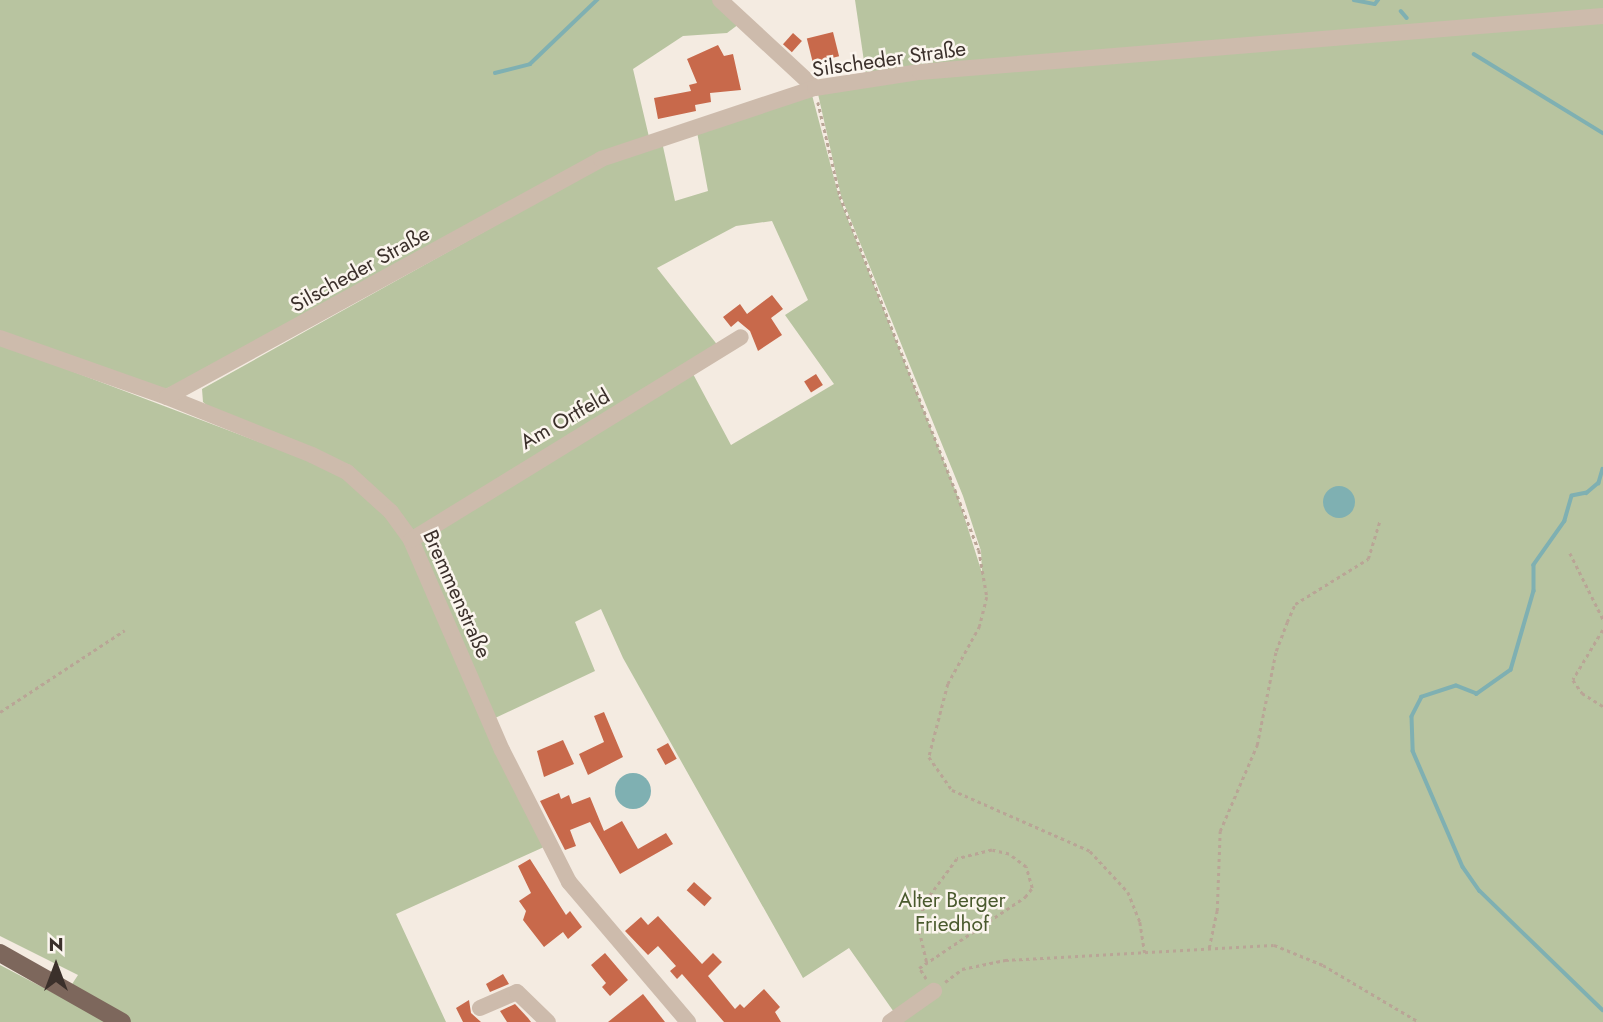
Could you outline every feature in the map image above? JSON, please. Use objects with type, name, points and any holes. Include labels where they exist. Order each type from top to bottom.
[{"type":"main road","points":[[0,953],[121,1022]]},
{"type":"street","points":[[720,0],[815,88]]},
{"type":"street","name":"Silscheder Straße","points":[[167,397],[601,159],[815,88],[920,72],[1603,16]]},
{"type":"street","name":"Am Ortfeld","points":[[411,540],[741,337]]},
{"type":"street","name":"Bremmenstraße","points":[[0,338],[167,397],[347,472],[391,512],[411,540],[502,750],[569,882],[688,1022]]},
{"type":"street","points":[[890,1022],[934,991]]},
{"type":"street","points":[[480,1008],[517,992],[548,1022]]},
{"type":"path","points":[[815,88],[840,196],[979,550],[987,597],[980,626],[948,684],[929,757],[951,790],[1090,851],[1128,892],[1140,922],[1144,953]]},
{"type":"path","points":[[1209,948],[1217,911],[1220,831],[1257,745],[1284,632],[1295,604],[1368,559],[1380,520]]},
{"type":"path","points":[[1570,553],[1603,619]]},
{"type":"path","points":[[0,712],[125,630]]},
{"type":"path","points":[[1603,630],[1573,680],[1582,693],[1603,706]]},
{"type":"path","points":[[927,962],[918,924],[926,901],[957,859],[992,850],[1009,854],[1026,866],[1032,888],[1025,897],[919,968],[934,991],[962,969],[982,962],[1274,946],[1295,951],[1419,1022]]},
{"type":"green space","points":[[0,0],[717,0],[739,24],[727,33],[683,36],[633,69],[649,137],[211,371],[165,389],[0,334]]},
{"type":"green space","points":[[855,0],[1603,0],[1603,12],[866,75]]},
{"type":"green space","name":"Alter Berger Friedhof","points":[[1603,21],[1603,1022],[895,1022],[896,1015],[849,948],[803,978],[623,658],[601,609],[575,622],[595,671],[493,719],[417,539],[692,372],[731,445],[834,384],[785,315],[808,300],[772,221],[736,226],[657,268],[719,347],[413,532],[382,495],[217,414],[203,402],[202,389],[600,167],[662,142],[675,201],[708,191],[697,132],[812,95],[839,197],[958,497],[982,573],[981,551],[963,496],[841,196],[818,94],[921,79]]},
{"type":"green space","points":[[0,344],[336,471],[378,505],[405,540],[544,847],[396,914],[446,1022],[0,1022],[0,965],[63,998],[78,975],[0,936]]},
{"type":"water","points":[[1339,486],[1350,491],[1355,502],[1350,513],[1339,518],[1328,513],[1323,502],[1328,491]]},
{"type":"water","points":[[633,773],[646,778],[651,791],[646,804],[633,809],[620,804],[615,791],[620,778]]},
{"type":"building","points":[[833,32],[839,56],[813,63],[807,39]]},
{"type":"building","points":[[793,33],[802,41],[792,52],[783,44]]},
{"type":"building","points":[[718,45],[724,56],[733,54],[741,90],[710,93],[711,102],[695,105],[696,111],[658,119],[654,98],[691,91],[689,85],[697,83],[687,59]]},
{"type":"building","points":[[772,295],[783,309],[771,318],[782,335],[758,351],[750,331],[738,321],[731,327],[723,317],[740,304],[747,314]]},
{"type":"building","points":[[816,374],[823,385],[811,392],[804,381]]},
{"type":"building","points":[[604,712],[623,757],[588,775],[579,754],[604,742],[594,716]]},
{"type":"building","points":[[563,740],[574,764],[544,777],[537,751]]},
{"type":"building","points":[[668,743],[677,759],[665,765],[657,749]]},
{"type":"building","points":[[559,793],[561,799],[569,795],[572,804],[590,797],[604,831],[622,821],[638,849],[666,833],[673,844],[620,874],[590,822],[570,830],[576,846],[565,850],[540,801]]},
{"type":"building","points":[[530,859],[566,915],[570,911],[582,927],[568,939],[563,932],[544,947],[523,920],[526,911],[519,901],[531,893],[518,866]]},
{"type":"building","points":[[694,882],[712,898],[704,906],[687,890]]},
{"type":"building","points":[[658,916],[702,964],[713,953],[722,962],[708,976],[735,1009],[740,1004],[744,1008],[764,989],[780,1007],[775,1012],[781,1022],[724,1022],[682,974],[677,979],[670,971],[676,966],[658,946],[648,955],[625,931],[641,917],[648,925]]},
{"type":"building","points":[[605,953],[628,980],[610,996],[602,987],[606,983],[591,965]]},
{"type":"building","points":[[503,974],[509,984],[490,992],[486,984]]},
{"type":"building","points":[[643,994],[665,1022],[608,1022]]},
{"type":"building","points":[[469,1000],[471,1013],[481,1022],[463,1022],[456,1008]]},
{"type":"building","points":[[515,1004],[531,1022],[507,1022],[500,1011]]},
{"type":"waterway","points":[[495,73],[530,64],[597,0]]},
{"type":"waterway","points":[[1354,0],[1375,4],[1378,0]]},
{"type":"waterway","points":[[1401,11],[1407,18]]},
{"type":"waterway","points":[[1474,54],[1603,133]]},
{"type":"waterway","points":[[1603,469],[1599,483],[1587,493],[1572,496],[1565,521],[1534,565],[1534,591],[1511,670],[1477,694],[1456,686],[1422,697],[1412,717],[1413,751],[1463,867],[1480,891],[1603,1010]]}]
